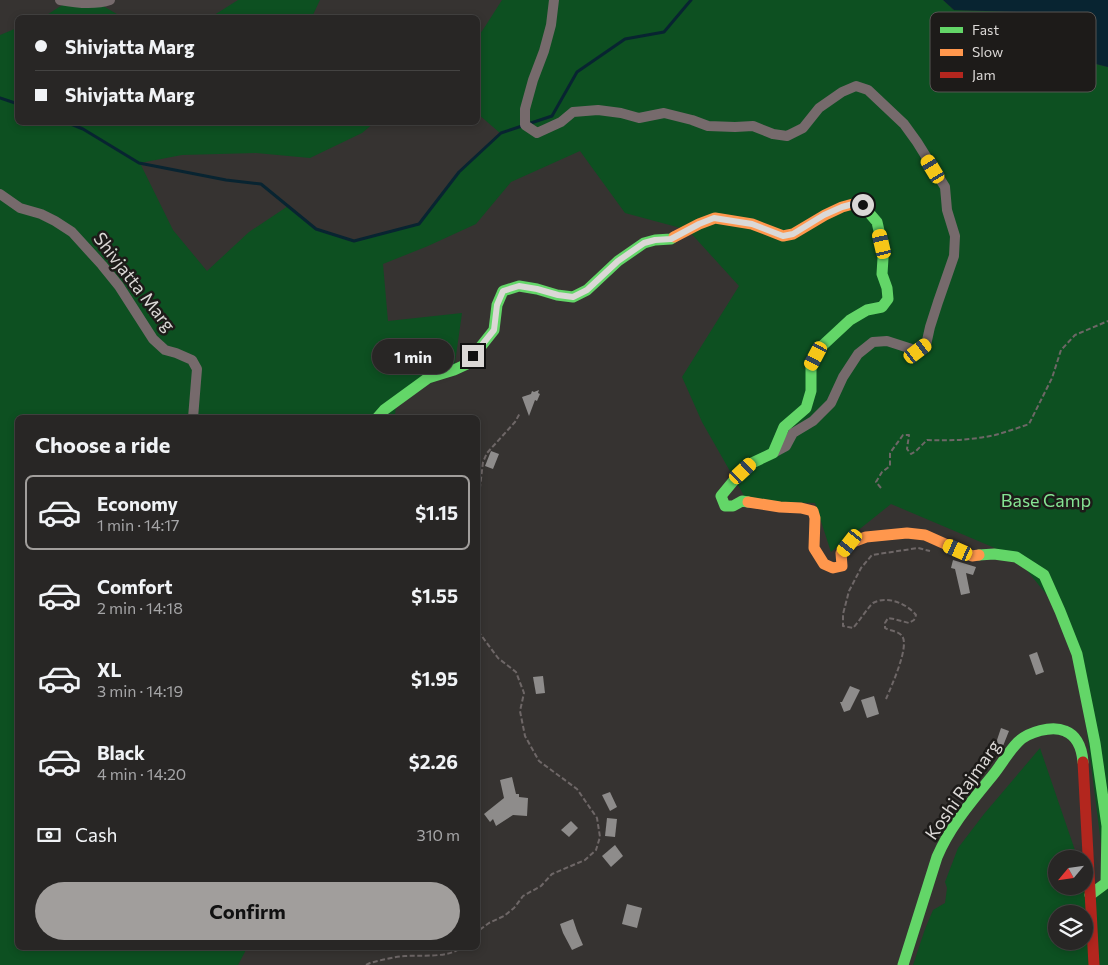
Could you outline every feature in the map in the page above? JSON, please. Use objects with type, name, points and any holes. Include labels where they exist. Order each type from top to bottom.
[{"type":"street","points":[[60,0],[98,3],[110,0]]},
{"type":"street","points":[[554,0],[544,51],[524,109],[525,125],[537,133],[561,122],[573,112],[598,110],[639,118],[664,113],[708,126],[753,126],[772,134],[787,136],[803,128],[819,108],[842,92],[856,86],[868,90],[904,124],[917,142],[944,187],[947,210],[955,236],[954,256],[930,327],[926,345],[918,351],[887,340],[874,342],[858,354],[843,377],[830,403],[813,421],[793,433],[786,446],[752,463],[721,496],[725,506],[733,506],[742,502],[813,511],[815,518],[814,548],[824,564],[833,568],[842,566],[841,553],[850,543],[866,537],[907,533],[925,535],[972,556],[994,554],[1016,557],[1044,575],[1077,654],[1095,743],[1107,826],[1106,883],[1093,893]]},
{"type":"street","name":"Shivjatta Marg","points":[[0,194],[20,208],[56,220],[72,232],[119,286],[153,339],[165,350],[192,360],[197,369],[193,415]]},
{"type":"street","points":[[380,415],[428,378],[466,364],[494,330],[497,305],[503,291],[519,286],[573,297],[587,290],[618,261],[644,243],[671,239],[714,218],[752,224],[783,236],[793,234],[824,215],[842,207],[853,204],[863,205],[877,222],[882,244],[882,274],[887,288],[888,299],[882,307],[867,310],[850,320],[822,346],[811,366],[811,391],[806,408],[784,427],[773,453]]},
{"type":"street","name":"Koshi Rajmarg","points":[[903,965],[944,841],[1001,763],[1019,741],[1027,736],[1049,729],[1060,728],[1069,732],[1081,746],[1087,850]]},
{"type":"street","name":"Koshi Rajmarg","points":[[1090,895],[1094,965]]},
{"type":"path","points":[[881,488],[876,482],[882,472],[890,466],[890,453],[903,435],[909,436],[907,449],[911,454],[927,440],[946,441],[995,435],[1029,424],[1052,378],[1061,350],[1075,335],[1108,322]]},
{"type":"path","points":[[480,487],[483,462],[487,453],[520,414]]},
{"type":"path","points":[[886,699],[899,666],[904,647],[904,638],[900,633],[885,628],[884,623],[888,618],[894,618],[909,623],[916,616],[910,608],[895,601],[885,599],[872,603],[854,628],[843,626],[842,614],[849,591],[861,568],[872,555],[918,548],[934,552]]},
{"type":"path","points":[[480,634],[498,658],[516,672],[524,693],[520,711],[525,736],[538,761],[577,789],[597,818],[600,837],[596,850],[585,860],[552,874],[541,886],[523,896],[514,908],[504,916],[489,923],[480,930]]},
{"type":"path","points":[[366,965],[370,962],[405,956],[434,956],[457,950]]},
{"type":"green space","points":[[238,0],[320,0],[313,15],[214,15]]},
{"type":"green space","name":"Base Camp","points":[[502,0],[943,0],[954,10],[1017,12],[930,12],[930,92],[1096,92],[1096,64],[1108,67],[1108,965],[913,965],[933,910],[945,903],[947,888],[945,882],[958,848],[1040,748],[1075,850],[1048,850],[1048,895],[1093,895],[1093,892],[1106,883],[1077,654],[1060,611],[1016,557],[891,504],[831,552],[815,503],[747,501],[702,422],[682,377],[739,286],[688,230],[625,213],[580,151],[511,182],[476,224],[383,264],[388,321],[462,313],[454,370],[396,402],[395,415],[15,415],[15,950],[246,950],[238,965],[0,965],[0,35],[15,29],[15,125],[372,125],[362,133],[310,158],[256,153],[182,155],[140,163],[173,230],[207,271],[249,232],[288,206],[316,229],[354,241],[419,224],[459,172],[500,133],[480,116],[480,34]]},
{"type":"green space","points":[[67,2],[98,3],[119,15],[47,15]]},
{"type":"water","points":[[943,0],[1108,0],[1108,67],[1096,64],[1096,12],[954,10]]},
{"type":"building","points":[[539,390],[538,393],[540,394],[537,401],[535,400],[529,416],[522,397],[531,394],[532,391]]},
{"type":"building","points":[[491,451],[499,454],[493,469],[485,466]]},
{"type":"building","points":[[953,560],[976,567],[973,575],[966,573],[970,593],[961,595],[955,569],[951,568]]},
{"type":"building","points":[[1037,652],[1044,672],[1036,675],[1029,655]]},
{"type":"building","points":[[543,676],[545,693],[536,694],[533,677]]},
{"type":"building","points":[[850,686],[860,690],[850,710],[844,712],[840,702],[842,702]]},
{"type":"building","points":[[874,696],[879,714],[867,718],[861,700]]},
{"type":"building","points":[[1001,728],[1009,731],[1003,746],[996,743]]},
{"type":"building","points":[[512,777],[516,794],[519,794],[519,797],[528,798],[527,816],[513,815],[496,826],[493,819],[490,822],[484,814],[504,798],[500,780]]},
{"type":"building","points":[[610,792],[617,807],[610,811],[602,795]]},
{"type":"building","points":[[607,818],[617,819],[615,837],[605,836]]},
{"type":"building","points":[[571,821],[578,828],[569,837],[561,830]]},
{"type":"building","points":[[615,845],[623,856],[611,867],[602,856]]},
{"type":"building","points":[[627,904],[642,908],[637,928],[622,924]]},
{"type":"building","points":[[573,919],[583,945],[572,950],[560,924]]},
{"type":"waterway","points":[[73,125],[139,163],[226,180],[261,184],[316,229],[354,241],[419,224],[459,172],[501,133],[552,116],[577,72],[625,39],[664,32],[691,0]]},
{"type":"waterway","points":[[0,98],[15,103]]},
{"type":"traffic: fast","points":[[748,502],[742,501],[733,506],[725,506],[721,496],[752,463],[773,453],[784,427],[806,408],[811,391],[811,366],[822,346],[850,320],[867,310],[882,307],[888,299],[887,288],[882,274],[882,244],[877,222],[865,208]]},
{"type":"traffic: fast","points":[[380,415],[428,378],[467,364],[494,330],[497,305],[503,291],[519,286],[573,297],[587,290],[618,261],[644,243],[674,237]]},
{"type":"traffic: fast","points":[[979,555],[994,554],[1016,557],[1044,575],[1077,654],[1095,743],[1107,826],[1106,883],[1093,893]]},
{"type":"traffic: fast","points":[[903,965],[942,846],[962,814],[1022,738],[1040,730],[1060,729],[1069,733],[1076,740],[1082,753],[1083,762]]},
{"type":"traffic: slow","points":[[674,237],[715,218],[752,224],[783,236],[793,234],[842,207],[853,204],[863,205],[865,208]]},
{"type":"traffic: slow","points":[[748,502],[813,511],[815,518],[814,548],[824,564],[833,568],[842,566],[841,553],[850,543],[866,537],[907,533],[925,535],[972,556],[979,555]]},
{"type":"traffic: jam","points":[[1083,762],[1094,965]]},
{"type":"route","points":[[473,356],[494,330],[497,305],[503,291],[519,286],[573,297],[587,290],[618,261],[644,243],[671,239],[714,218],[752,224],[783,236],[793,234],[824,215],[842,207],[853,204],[863,205]]}]
